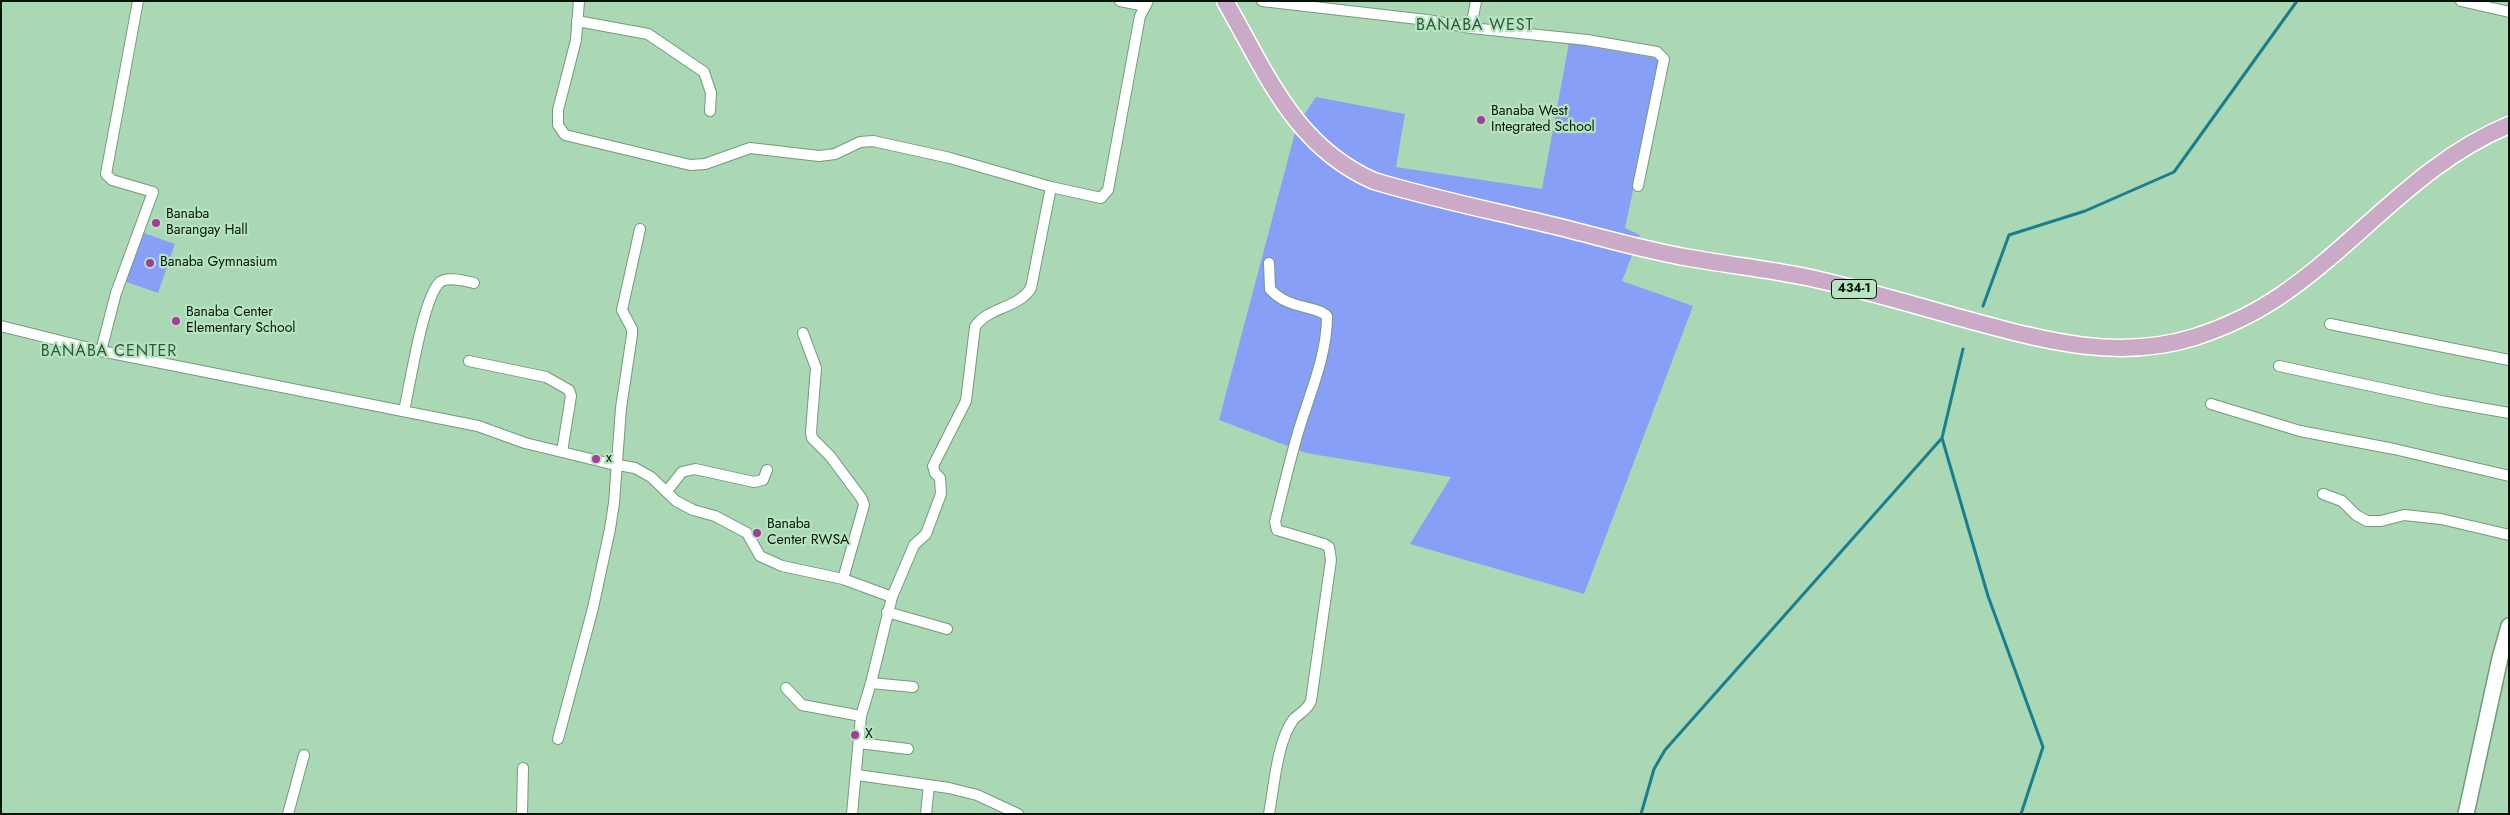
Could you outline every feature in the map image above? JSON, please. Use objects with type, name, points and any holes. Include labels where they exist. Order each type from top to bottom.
[{"type":"main road","name":"434-1","points":[[1225,1],[1300,127],[1330,156],[1374,181],[1688,258],[1769,269],[1810,278],[2039,339],[2090,348],[2124,349],[2163,345],[2195,337],[2256,310],[2307,276],[2410,185],[2439,163],[2486,134],[2509,125]]},
{"type":"street","points":[[101,351],[116,293],[153,192],[112,180],[106,174],[138,1]]},
{"type":"street","points":[[579,1],[576,40],[558,110],[558,125],[565,135],[572,138],[690,164],[705,164],[750,148],[819,156],[835,154],[860,142],[874,141],[950,158],[1051,187],[1101,198],[1108,190],[1140,16],[1147,3],[1120,1]]},
{"type":"street","points":[[1262,1],[1427,20],[1471,28],[1587,40],[1657,52],[1663,55],[1664,59],[1638,186]]},
{"type":"street","points":[[1471,28],[1476,1]]},
{"type":"street","points":[[2461,1],[2509,12]]},
{"type":"street","points":[[577,21],[637,30],[648,34],[704,72],[711,93],[710,111]]},
{"type":"street","points":[[852,814],[861,716],[892,597],[914,545],[926,534],[942,494],[940,478],[935,473],[933,466],[966,401],[975,328],[980,320],[1025,298],[1031,288],[1051,187]]},
{"type":"street","points":[[558,739],[593,608],[614,503],[621,408],[632,335],[632,328],[622,310],[640,229]]},
{"type":"street","points":[[1269,263],[1270,289],[1276,297],[1286,303],[1315,310],[1327,316],[1326,337],[1321,357],[1297,436],[1275,522],[1277,530],[1329,547],[1331,560],[1311,701],[1307,710],[1293,720],[1285,738],[1269,814]]},
{"type":"street","points":[[404,411],[428,302],[440,283],[446,280],[474,282]]},
{"type":"street","points":[[2330,324],[2509,360]]},
{"type":"street","points":[[1,326],[101,351],[478,426],[525,443],[635,468],[651,477],[684,505],[715,516],[747,533],[760,556],[782,566],[843,579],[892,597]]},
{"type":"street","points":[[803,334],[816,368],[812,438],[830,456],[862,499],[864,505],[843,579]]},
{"type":"street","points":[[468,361],[546,377],[569,390],[571,396],[562,452]]},
{"type":"street","points":[[2280,366],[2442,401],[2509,413]]},
{"type":"street","points":[[2211,404],[2300,430],[2394,449],[2509,476]]},
{"type":"street","points":[[667,491],[682,472],[695,468],[754,482],[762,480],[767,470]]},
{"type":"street","points":[[2323,494],[2342,501],[2356,515],[2367,521],[2382,521],[2404,515],[2441,519],[2509,535]]},
{"type":"street","points":[[888,612],[947,629]]},
{"type":"street","points":[[2466,814],[2500,658],[2509,626]]},
{"type":"street","points":[[871,683],[913,687]]},
{"type":"street","points":[[786,688],[802,705],[861,716]]},
{"type":"street","points":[[859,742],[908,750]]},
{"type":"street","points":[[288,814],[304,754]]},
{"type":"street","points":[[522,814],[523,768]]},
{"type":"street","points":[[857,775],[929,785],[977,795],[1018,814]]},
{"type":"street","points":[[926,814],[929,785]]},
{"type":"shaded area","points":[[1569,43],[1661,59],[1625,228],[1640,235],[1622,281],[1693,306],[1584,594],[1410,544],[1451,477],[1306,453],[1219,420],[1297,125],[1316,97],[1405,114],[1396,167],[1542,189]]},
{"type":"shaded area","name":"Banaba Gymnasium","points":[[141,232],[175,244],[158,293],[124,281]]},
{"type":"waterway","points":[[1983,306],[2009,235],[2085,211],[2174,172],[2297,1]]},
{"type":"waterway","points":[[1641,814],[1654,769],[1665,750],[1942,438],[1963,349]]},
{"type":"waterway","points":[[1942,438],[1988,596],[2043,747],[2021,814]]},
{"type":"place","name":"Banaba West Integrated School","points":[[1481,120]]},
{"type":"place","name":"Banaba Barangay Hall","points":[[156,223]]},
{"type":"place","name":"Banaba Gymnasium","points":[[150,263]]},
{"type":"place","name":"Banaba Center Elementary School","points":[[176,321]]},
{"type":"place","name":"x","points":[[596,459]]},
{"type":"place","name":"Banaba Center RWSA","points":[[757,533]]},
{"type":"place","name":"X","points":[[855,735]]},
{"type":"district","name":"BANABA WEST","points":[[1475,26]]},
{"type":"district","name":"BANABA CENTER","points":[[109,352]]}]
